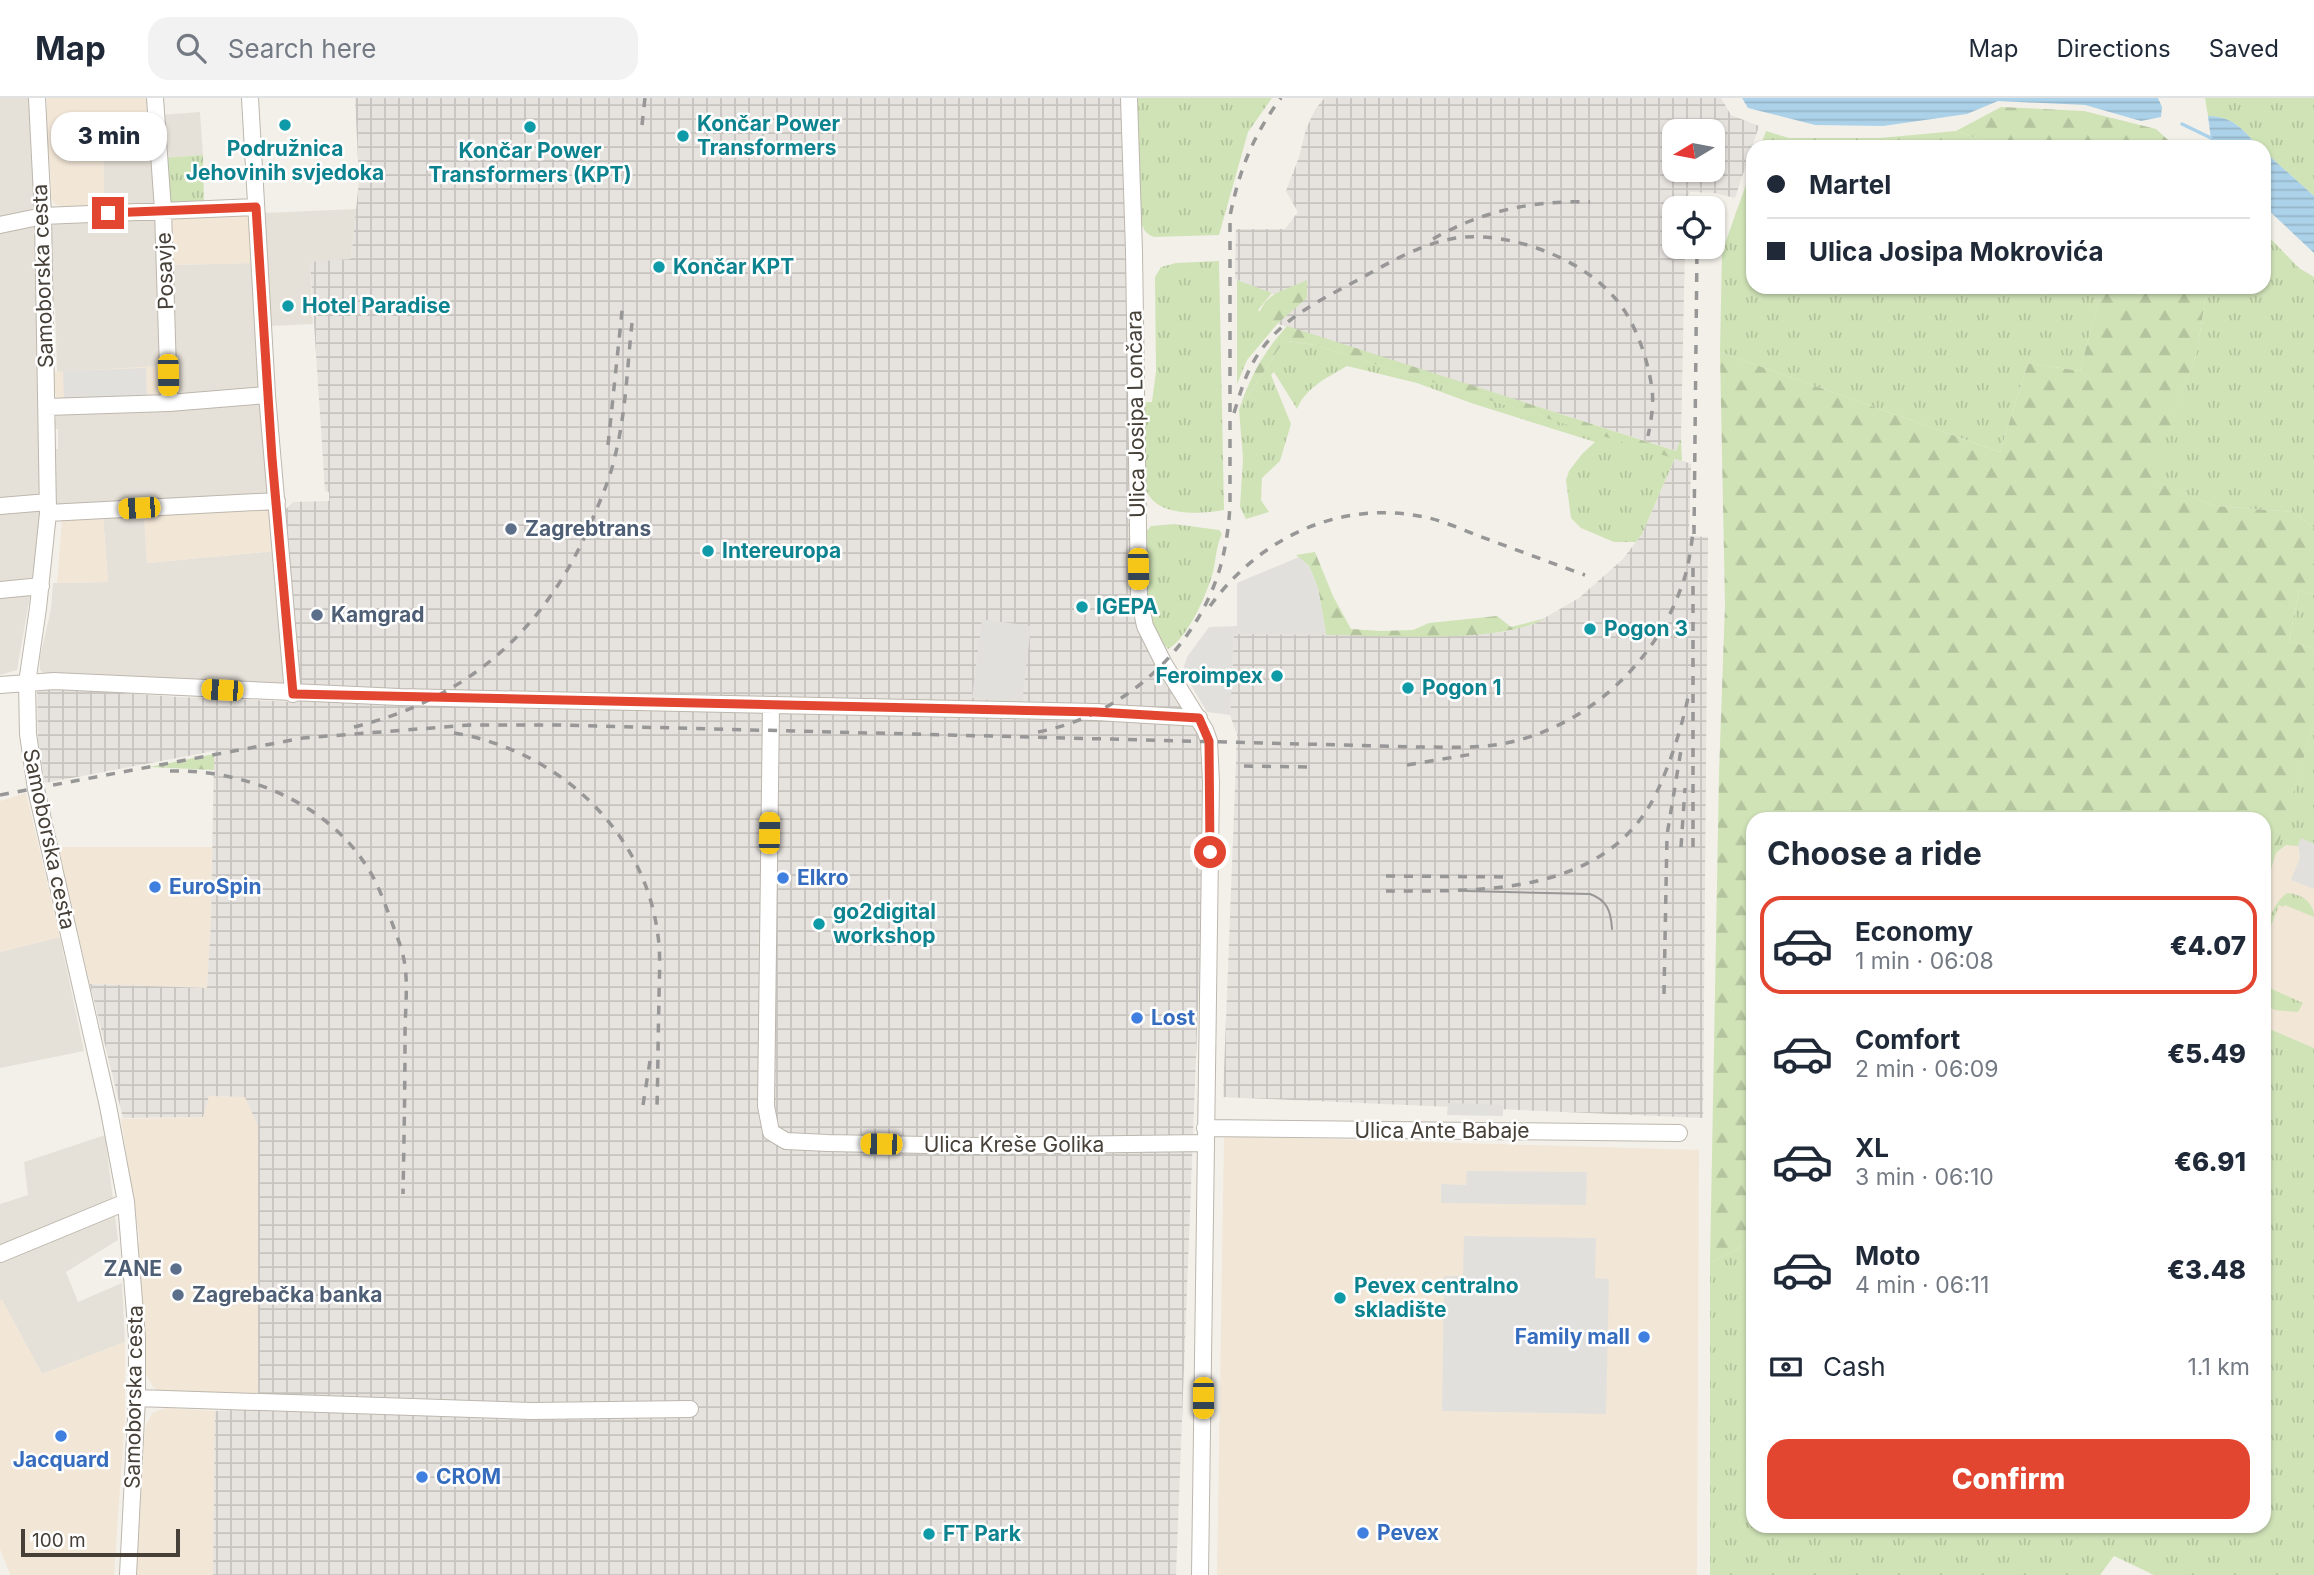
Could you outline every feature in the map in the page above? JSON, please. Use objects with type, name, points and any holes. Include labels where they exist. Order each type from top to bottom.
[{"type":"street","name":"Samoborska cesta","points":[[37,98],[43,216],[48,507],[41,586],[27,683],[28,734],[34,779],[108,1106],[125,1202],[134,1291],[137,1398],[128,1575]]},
{"type":"street","name":"Posavje","points":[[155,98],[163,210],[169,403]]},
{"type":"street","points":[[250,98],[267,396],[293,694]]},
{"type":"street","name":"Ulica Josipa Lončara","points":[[1129,98],[1139,597],[1145,626],[1164,664],[1199,718]]},
{"type":"street","points":[[0,225],[43,216],[256,207]]},
{"type":"street","points":[[47,407],[267,396]]},
{"type":"street","points":[[0,506],[276,501]]},
{"type":"street","points":[[0,590],[41,586]]},
{"type":"street","points":[[0,685],[54,681],[293,694],[1096,712],[1199,718],[1209,741],[1211,782],[1200,1575]]},
{"type":"street","name":"Ulica Kreše Golika","points":[[771,706],[766,1106],[771,1132],[786,1141],[976,1146],[1205,1136]]},
{"type":"street","name":"Ulica Ante Babaje","points":[[1205,1136],[1679,1133]]},
{"type":"street","points":[[0,1254],[125,1202]]},
{"type":"street","points":[[137,1398],[532,1411],[690,1409]]},
{"type":"shaded area","points":[[0,98],[32,98],[38,257],[41,517],[17,670],[0,675]]},
{"type":"shaded area","points":[[47,98],[150,98],[153,142],[103,146],[104,207],[67,209],[55,204],[51,198],[50,167],[43,120],[47,119]]},
{"type":"shaded area","points":[[355,98],[1123,98],[1132,615],[1158,665],[1208,747],[1176,1575],[213,1575],[215,1411],[258,1409],[258,1126],[245,1097],[209,1096],[203,1117],[123,1118],[90,984],[207,988],[214,751],[45,783],[38,741],[37,689],[298,702],[286,509],[293,502],[329,501],[329,492],[325,491],[310,262],[351,259],[359,180]]},
{"type":"shaded area","points":[[1324,98],[1721,98],[1731,115],[1759,126],[1754,140],[1746,140],[1746,165],[1735,198],[1714,193],[1690,192],[1688,196],[1662,196],[1662,259],[1685,259],[1681,439],[1677,451],[1275,323],[1281,297],[1235,279],[1236,229],[1285,229],[1298,212],[1286,191],[1306,129]]},
{"type":"shaded area","points":[[200,112],[203,155],[162,158],[159,115]]},
{"type":"shaded area","points":[[153,142],[157,205],[104,207],[103,146]]},
{"type":"shaded area","points":[[356,209],[351,259],[310,263],[313,324],[271,326],[264,213]]},
{"type":"shaded area","points":[[246,214],[251,227],[253,263],[170,265],[168,215]]},
{"type":"shaded area","points":[[157,215],[162,366],[57,372],[55,307],[51,307],[49,279],[53,278],[49,229],[57,221]]},
{"type":"shaded area","points":[[253,263],[260,390],[174,395],[170,265]]},
{"type":"shaded area","points":[[162,366],[161,396],[64,401],[58,399],[54,392],[53,372]]},
{"type":"shaded area","points":[[146,368],[147,397],[64,401],[63,371]]},
{"type":"shaded area","points":[[261,400],[268,495],[61,507],[56,504],[55,449],[58,449],[58,429],[54,429],[54,422],[57,414]]},
{"type":"shaded area","points":[[1675,458],[1691,464],[1689,536],[1708,537],[1703,1118],[1223,1097],[1237,735],[1230,715],[1234,634],[1436,635],[1504,632],[1534,624],[1579,598],[1622,560],[1642,534]]},
{"type":"shaded area","points":[[268,507],[271,510],[274,551],[147,563],[144,513]]},
{"type":"shaded area","points":[[144,513],[147,563],[274,551],[283,685],[46,675],[40,670],[53,583],[108,582],[103,515]]},
{"type":"shaded area","points":[[103,515],[108,582],[57,583],[62,520]]},
{"type":"shaded area","points":[[1299,557],[1309,566],[1318,588],[1326,635],[1234,634],[1230,715],[1207,712],[1185,675],[1187,657],[1209,627],[1237,626],[1237,583]]},
{"type":"shaded area","points":[[982,619],[1031,626],[1022,704],[972,698]]},
{"type":"shaded area","points":[[26,793],[60,937],[0,952],[0,801]]},
{"type":"shaded area","points":[[2281,830],[2314,844],[2314,1048],[2271,1030],[2271,865]]},
{"type":"shaded area","points":[[2301,838],[2314,844],[2314,889],[2291,880],[2300,858],[2298,846]]},
{"type":"shaded area","points":[[58,847],[212,847],[207,988],[90,984]]},
{"type":"shaded area","points":[[60,937],[84,1051],[0,1068],[0,952]]},
{"type":"shaded area","points":[[209,1096],[246,1097],[258,1125],[258,1395],[163,1393],[153,1387],[146,1374],[136,1243],[140,1242],[121,1119],[203,1117]]},
{"type":"shaded area","points":[[1448,1103],[1503,1105],[1503,1116],[1447,1115]]},
{"type":"shaded area","points":[[105,1135],[118,1240],[66,1272],[78,1302],[122,1283],[125,1342],[42,1374],[2,1300],[0,1301],[0,1204],[28,1195],[24,1162]]},
{"type":"shaded area","points":[[1224,1136],[1699,1150],[1697,1575],[1217,1575]]},
{"type":"shaded area","points":[[1467,1171],[1587,1172],[1586,1205],[1441,1203],[1441,1184],[1466,1185]]},
{"type":"shaded area","points":[[1464,1236],[1596,1238],[1595,1278],[1609,1279],[1606,1414],[1442,1411],[1444,1276],[1463,1276]]},
{"type":"shaded area","points":[[2,1300],[42,1374],[125,1342],[125,1418],[114,1575],[11,1575],[9,1572],[0,1549]]},
{"type":"shaded area","points":[[166,1408],[215,1411],[213,1575],[136,1575],[145,1428],[152,1413]]},
{"type":"green space","points":[[1134,98],[1272,98],[1248,132],[1219,235],[1154,237],[1144,230],[1140,219],[1138,135]]},
{"type":"green space","points":[[2205,98],[2314,98],[2314,196],[2271,157],[2271,140],[2253,140],[2231,121],[2208,116]]},
{"type":"green space","points":[[2001,107],[2084,111],[2156,129],[2168,140],[1981,140],[1956,131]]},
{"type":"green space","points":[[1766,131],[1789,138],[1880,138],[1956,131],[1981,140],[1763,140]]},
{"type":"green space","points":[[203,155],[204,204],[171,206],[162,158]]},
{"type":"green space","points":[[1746,185],[1746,294],[2100,294],[2080,371],[2028,363],[2000,452],[1720,352],[1722,259],[1725,259],[1725,244]]},
{"type":"green space","points":[[2271,239],[2299,268],[2314,277],[2314,528],[2293,512],[2216,506],[2150,480],[2197,352],[2206,294],[2271,294]]},
{"type":"green space","points":[[1219,261],[1224,510],[1183,512],[1162,507],[1148,494],[1146,488],[1144,402],[1152,402],[1156,371],[1155,277],[1161,267],[1176,263]]},
{"type":"green space","points":[[1237,280],[1272,293],[1258,310],[1272,322],[1278,323],[1247,360],[1237,384]]},
{"type":"green space","points":[[1307,280],[1307,298],[1278,323],[1272,322],[1254,330],[1266,301]]},
{"type":"green space","points":[[2100,294],[2206,294],[2197,352],[2151,480],[2216,506],[2293,512],[2314,528],[2314,595],[2299,590],[2289,641],[2314,649],[2314,723],[2271,870],[2271,812],[1746,812],[1746,1245],[1710,1263],[1719,773],[1725,605],[1720,352],[2000,452],[2028,363],[2080,371]]},
{"type":"green space","points":[[1287,326],[1676,451],[1681,439],[1682,461],[1315,345],[1288,341],[1280,347],[1239,410],[1258,365]]},
{"type":"green space","points":[[1287,341],[1315,345],[1675,458],[1642,534],[1636,542],[1614,542],[1581,528],[1571,518],[1566,480],[1569,471],[1595,442],[1417,383],[1347,366],[1312,389],[1297,409],[1274,372],[1271,375],[1291,424],[1280,461],[1262,478],[1261,500],[1269,512],[1246,519],[1240,507],[1243,458],[1239,410],[1280,347]]},
{"type":"green space","points":[[1174,524],[1219,530],[1222,534],[1213,572],[1201,603],[1183,635],[1168,649],[1151,624],[1147,609],[1144,580],[1145,533],[1151,526]]},
{"type":"green space","points":[[1315,552],[1333,596],[1351,629],[1413,630],[1429,623],[1497,616],[1511,627],[1546,618],[1500,632],[1471,635],[1326,635],[1318,588],[1309,566],[1296,555]]},
{"type":"green space","points":[[2299,590],[2314,595],[2314,649],[2289,641]]},
{"type":"green space","points":[[2314,723],[2314,844],[2301,839],[2298,846],[2286,845],[2273,859]]},
{"type":"green space","points":[[214,754],[214,770],[149,767]]},
{"type":"green space","points":[[2287,893],[2306,900],[2312,907],[2314,917],[2279,905],[2271,926],[2271,915]]},
{"type":"green space","points":[[2271,989],[2303,1003],[2298,1012],[2271,1008]]},
{"type":"green space","points":[[2271,1030],[2314,1048],[2314,1575],[2154,1575],[2114,1556],[2100,1575],[1710,1575],[1710,1263],[1746,1245],[1746,1533],[2271,1533]]},
{"type":"water","points":[[1742,98],[2158,98],[2162,107],[2161,117],[2141,121],[2085,105],[1998,101],[1967,114],[1883,126],[1815,125],[1748,108]]},
{"type":"water","points":[[2208,116],[2231,121],[2252,140],[2211,140]]},
{"type":"water","points":[[2271,157],[2314,196],[2314,253],[2271,213]]},
{"type":"waterway","points":[[2182,124],[2211,138]]},
{"type":"tram line","points":[[1466,891],[1590,894],[1600,899],[1607,907],[1612,929]]},
{"type":"railway","points":[[642,125],[645,98]]},
{"type":"railway","points":[[1038,732],[1069,724],[1098,711],[1126,695],[1152,675],[1174,652],[1209,598],[1224,552],[1230,504],[1230,216],[1248,154],[1262,126],[1281,98]]},
{"type":"railway","points":[[1433,239],[1470,221],[1509,209],[1549,203],[1590,202]]},
{"type":"railway","points":[[1234,413],[1256,357],[1270,338],[1303,311],[1380,267],[1422,248],[1451,239],[1485,237],[1526,245],[1566,261],[1584,271],[1614,297],[1634,328],[1647,365],[1653,401],[1648,436]]},
{"type":"railway","points":[[1694,534],[1697,259]]},
{"type":"railway","points":[[608,445],[623,302]]},
{"type":"railway","points":[[354,727],[395,715],[432,699],[466,679],[497,655],[525,628],[550,597],[590,525],[612,468],[624,409],[632,323]]},
{"type":"railway","points":[[1210,606],[1231,581],[1279,542],[1306,528],[1366,513],[1397,513],[1429,518],[1585,575]]},
{"type":"railway","points":[[0,795],[303,738],[470,725],[1420,747],[1489,746],[1540,733],[1567,721],[1592,705],[1636,665],[1654,641],[1681,588],[1688,565],[1694,525]]},
{"type":"railway","points":[[1693,565],[1693,847]]},
{"type":"railway","points":[[1386,891],[1462,890],[1538,881],[1574,870],[1606,852],[1634,827],[1656,794],[1675,747],[1688,698]]},
{"type":"railway","points":[[454,733],[492,742],[528,757],[560,777],[590,801],[615,830],[635,862],[650,898],[659,944],[657,1106]]},
{"type":"railway","points":[[1664,994],[1667,835],[1681,750]]},
{"type":"railway","points":[[1407,765],[1473,754]]},
{"type":"railway","points":[[1244,766],[1313,767]]},
{"type":"railway","points":[[170,771],[226,776],[281,794],[330,824],[350,844],[371,873],[399,942],[406,974],[403,1194]]},
{"type":"railway","points":[[1681,847],[1685,788]]},
{"type":"railway","points":[[1386,876],[1512,877]]},
{"type":"railway","points":[[643,1105],[650,1061]]},
{"type":"place","name":"Podružnica Jehovinih svjedoka","points":[[285,125]]},
{"type":"place","name":"Končar Power Transformers (KPT)","points":[[530,127]]},
{"type":"place","name":"Končar Power Transformers","points":[[683,136]]},
{"type":"place","name":"Končar KPT","points":[[659,267]]},
{"type":"place","name":"Hotel Paradise","points":[[288,306]]},
{"type":"place","name":"Zagrebtrans","points":[[511,529]]},
{"type":"place","name":"Intereuropa","points":[[708,551]]},
{"type":"place","name":"IGEPA","points":[[1082,607]]},
{"type":"place","name":"Kamgrad","points":[[317,615]]},
{"type":"place","name":"Pogon 3","points":[[1590,629]]},
{"type":"place","name":"Feroimpex","points":[[1277,676]]},
{"type":"place","name":"Pogon 1","points":[[1408,688]]},
{"type":"place","name":"Elkro","points":[[783,878]]},
{"type":"place","name":"EuroSpin","points":[[155,887]]},
{"type":"place","name":"go2digital workshop","points":[[819,924]]},
{"type":"place","name":"Lost","points":[[1137,1018]]},
{"type":"place","name":"ZANE","points":[[176,1269]]},
{"type":"place","name":"Zagrebačka banka","points":[[178,1295]]},
{"type":"place","name":"Pevex centralno skladište","points":[[1340,1298]]},
{"type":"place","name":"Family mall","points":[[1644,1337]]},
{"type":"place","name":"Jacquard","points":[[61,1436]]},
{"type":"place","name":"CROM","points":[[422,1477]]},
{"type":"place","name":"Pevex","points":[[1363,1533]]},
{"type":"place","name":"FT Park","points":[[929,1534]]},
{"type":"route","points":[[108,213],[256,207],[267,396],[293,694],[1096,712],[1199,718],[1209,741],[1210,852]]}]
